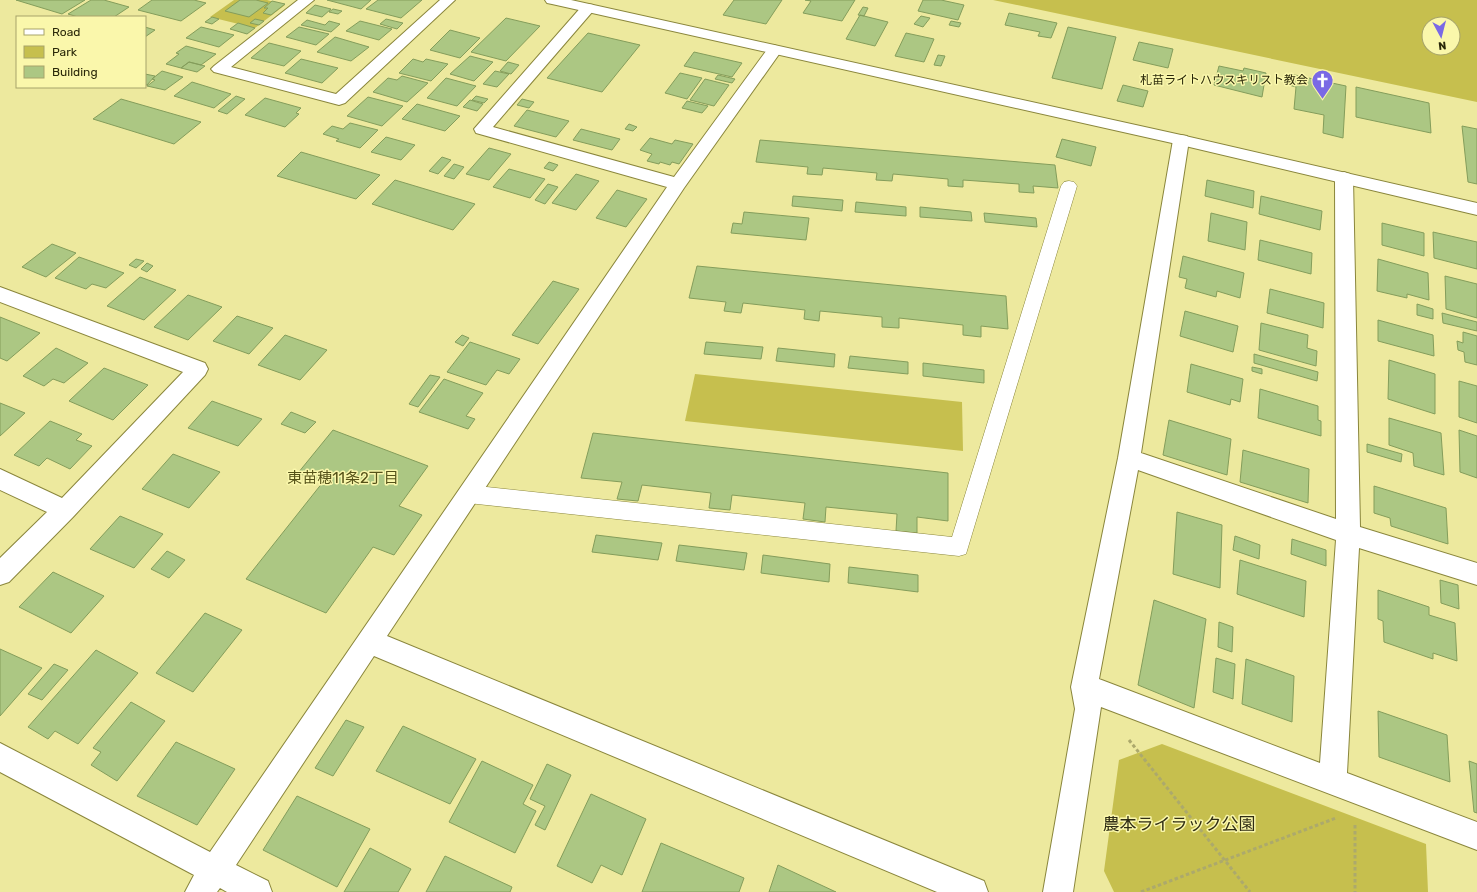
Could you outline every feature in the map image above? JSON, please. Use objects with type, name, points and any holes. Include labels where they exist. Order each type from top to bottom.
[{"type":"street","points":[[307,0],[219,69],[339,100],[448,0]]},
{"type":"street","points":[[552,0],[1182,140],[1477,209]]},
{"type":"street","points":[[588,8],[482,129],[678,184]]},
{"type":"street","points":[[200,892],[678,184],[774,50]]},
{"type":"street","points":[[1058,892],[1088,709],[1084,687],[1129,458],[1182,140]]},
{"type":"street","points":[[1333,782],[1348,534],[1344,178]]},
{"type":"street","points":[[0,294],[198,369],[66,510],[0,574]]},
{"type":"street","points":[[1129,458],[1348,534],[1477,574]]},
{"type":"street","points":[[0,479],[66,510]]},
{"type":"street","points":[[369,641],[973,892]]},
{"type":"street","points":[[1084,687],[1477,836]]},
{"type":"street","points":[[0,757],[258,892]]},
{"type":"lane","points":[[468,494],[959,547],[1068,186]]},
{"type":"path","points":[[1126,736],[1250,892]]},
{"type":"path","points":[[1141,892],[1340,817]]},
{"type":"path","points":[[1355,818],[1355,892]]},
{"type":"green space","points":[[234,0],[267,0],[285,5],[255,28],[210,17]]},
{"type":"green space","points":[[993,0],[1477,0],[1477,102]]},
{"type":"green space","points":[[695,374],[962,402],[963,451],[685,421]]},
{"type":"green space","name":"農本ライラック公園","points":[[1162,744],[1426,844],[1428,892],[1114,892],[1104,871],[1119,760]]},
{"type":"building","points":[[16,0],[85,0],[62,14]]},
{"type":"building","points":[[91,0],[104,0],[129,7],[116,16],[75,16],[68,14]]},
{"type":"building","points":[[152,0],[194,0],[206,3],[181,21],[138,10]]},
{"type":"building","points":[[240,0],[256,0],[268,3],[249,17],[225,11]]},
{"type":"building","points":[[327,0],[371,0],[361,9]]},
{"type":"building","points":[[378,0],[422,0],[401,18],[366,9]]},
{"type":"building","points":[[734,0],[782,0],[766,24],[723,15]]},
{"type":"building","points":[[805,0],[855,0],[842,21],[803,13],[811,1]]},
{"type":"building","points":[[923,0],[941,0],[964,5],[958,20],[918,11]]},
{"type":"building","points":[[272,1],[285,4],[271,15],[263,13],[268,8],[264,8]]},
{"type":"building","points":[[315,5],[331,9],[322,17],[306,13]]},
{"type":"building","points":[[863,7],[868,8],[864,16],[858,15]]},
{"type":"building","points":[[333,9],[342,11],[338,14],[329,12]]},
{"type":"building","points":[[1009,13],[1057,23],[1051,38],[1038,36],[1040,32],[1005,25]]},
{"type":"building","points":[[860,15],[888,22],[875,46],[846,39]]},
{"type":"building","points":[[921,16],[930,18],[923,27],[914,24]]},
{"type":"building","points":[[212,17],[219,19],[212,24],[205,22]]},
{"type":"building","points":[[506,18],[540,26],[506,61],[471,52]]},
{"type":"building","points":[[255,19],[264,21],[259,25],[250,23]]},
{"type":"building","points":[[386,19],[403,23],[397,29],[380,24]]},
{"type":"building","points":[[307,20],[325,25],[329,21],[340,24],[331,32],[301,25]]},
{"type":"building","points":[[360,21],[392,29],[379,40],[346,31]]},
{"type":"building","points":[[951,21],[961,23],[959,27],[949,25]]},
{"type":"building","points":[[238,23],[255,28],[247,34],[230,29]]},
{"type":"building","points":[[146,27],[155,30],[146,36]]},
{"type":"building","points":[[201,27],[234,35],[219,47],[186,38]]},
{"type":"building","points":[[299,27],[329,34],[316,45],[286,37]]},
{"type":"building","points":[[1068,27],[1116,37],[1102,89],[1052,78]]},
{"type":"building","points":[[450,30],[480,38],[460,58],[430,50]]},
{"type":"building","points":[[588,33],[640,45],[602,92],[547,78]]},
{"type":"building","points":[[906,33],[934,39],[924,62],[895,56]]},
{"type":"building","points":[[335,37],[369,47],[351,61],[317,52]]},
{"type":"building","points":[[1139,42],[1173,49],[1168,68],[1133,60]]},
{"type":"building","points":[[269,43],[301,51],[284,66],[251,58]]},
{"type":"building","points":[[186,46],[216,54],[201,65],[189,62],[181,68],[166,64],[179,54],[176,53]]},
{"type":"building","points":[[694,52],[742,63],[732,77],[684,66]]},
{"type":"building","points":[[938,55],[945,56],[941,66],[934,65]]},
{"type":"building","points":[[470,56],[493,62],[474,81],[450,74]]},
{"type":"building","points":[[301,59],[338,68],[322,83],[285,73]]},
{"type":"building","points":[[413,59],[423,62],[426,59],[448,64],[431,81],[399,73]]},
{"type":"building","points":[[189,62],[205,66],[197,72],[181,68]]},
{"type":"building","points":[[508,62],[519,65],[511,74],[500,71]]},
{"type":"building","points":[[1219,66],[1243,71],[1244,68],[1266,73],[1262,97],[1214,85]]},
{"type":"building","points":[[162,71],[183,77],[165,90],[147,86],[155,80],[152,79]]},
{"type":"building","points":[[495,71],[509,74],[497,87],[483,84]]},
{"type":"building","points":[[680,73],[702,78],[687,99],[665,93]]},
{"type":"building","points":[[146,74],[155,76],[147,85]]},
{"type":"building","points":[[1290,74],[1346,86],[1343,138],[1323,133],[1324,115],[1294,109],[1296,87],[1289,85]]},
{"type":"building","points":[[718,75],[735,79],[732,83],[715,79]]},
{"type":"building","points":[[402,76],[428,83],[407,102],[373,92],[388,78],[397,80]]},
{"type":"building","points":[[446,78],[476,86],[457,106],[427,98]]},
{"type":"building","points":[[705,79],[729,85],[714,106],[690,100]]},
{"type":"building","points":[[192,82],[231,94],[214,108],[174,96]]},
{"type":"building","points":[[1123,85],[1148,91],[1143,107],[1117,101]]},
{"type":"building","points":[[1356,87],[1429,103],[1431,133],[1356,117]]},
{"type":"building","points":[[236,96],[245,99],[227,114],[218,111]]},
{"type":"building","points":[[476,96],[488,99],[484,103],[472,100]]},
{"type":"building","points":[[368,97],[403,106],[382,126],[347,116]]},
{"type":"building","points":[[265,98],[301,108],[296,113],[299,114],[285,127],[245,115]]},
{"type":"building","points":[[121,99],[201,122],[174,144],[93,119]]},
{"type":"building","points":[[522,99],[534,102],[529,108],[517,105]]},
{"type":"building","points":[[470,100],[483,104],[477,111],[463,107]]},
{"type":"building","points":[[687,101],[708,106],[702,113],[682,108]]},
{"type":"building","points":[[417,104],[460,116],[445,131],[402,119]]},
{"type":"building","points":[[527,110],[569,121],[556,137],[514,126]]},
{"type":"building","points":[[350,123],[378,130],[360,148],[336,141],[339,139],[323,134],[332,126],[343,129]]},
{"type":"building","points":[[629,124],[637,127],[633,131],[625,129]]},
{"type":"building","points":[[1462,126],[1477,129],[1477,184],[1468,182]]},
{"type":"building","points":[[581,129],[620,139],[612,150],[573,140]]},
{"type":"building","points":[[386,137],[415,145],[401,160],[371,152]]},
{"type":"building","points":[[650,138],[672,144],[675,140],[693,144],[679,164],[672,162],[670,165],[660,162],[659,164],[647,161],[652,154],[640,150]]},
{"type":"building","points":[[1062,139],[1096,147],[1091,166],[1056,157]]},
{"type":"building","points":[[760,140],[1055,165],[1058,188],[1033,186],[1034,193],[1019,192],[1019,184],[963,180],[963,187],[948,186],[948,179],[893,174],[892,181],[876,180],[877,173],[823,168],[822,175],[807,174],[808,167],[756,162]]},
{"type":"building","points":[[489,148],[511,154],[489,180],[466,174]]},
{"type":"building","points":[[301,152],[380,175],[356,199],[277,176]]},
{"type":"building","points":[[442,157],[451,160],[438,174],[429,171]]},
{"type":"building","points":[[549,162],[558,165],[553,171],[544,168]]},
{"type":"building","points":[[454,164],[464,167],[454,179],[444,176]]},
{"type":"building","points":[[509,169],[545,179],[530,198],[493,187]]},
{"type":"building","points":[[576,174],[599,181],[576,210],[552,203]]},
{"type":"building","points":[[395,180],[475,204],[453,230],[372,204]]},
{"type":"building","points":[[1207,180],[1254,191],[1253,208],[1205,196]]},
{"type":"building","points":[[548,184],[558,187],[545,204],[535,200]]},
{"type":"building","points":[[617,190],[647,199],[626,227],[596,218]]},
{"type":"building","points":[[793,196],[843,200],[842,211],[792,206]]},
{"type":"building","points":[[1261,196],[1322,211],[1320,230],[1259,214]]},
{"type":"building","points":[[856,202],[906,207],[906,216],[855,212]]},
{"type":"building","points":[[920,207],[971,212],[972,221],[920,217]]},
{"type":"building","points":[[744,212],[809,218],[806,240],[731,233],[733,223],[742,224]]},
{"type":"building","points":[[984,213],[1036,218],[1037,227],[985,222]]},
{"type":"building","points":[[1211,213],[1247,222],[1245,250],[1208,241]]},
{"type":"building","points":[[1382,223],[1424,233],[1424,256],[1382,245]]},
{"type":"building","points":[[1433,232],[1477,242],[1477,269],[1434,258]]},
{"type":"building","points":[[1260,240],[1312,253],[1311,274],[1258,260]]},
{"type":"building","points":[[52,244],[76,253],[46,277],[22,267]]},
{"type":"building","points":[[1183,256],[1244,273],[1240,298],[1217,291],[1216,297],[1185,288],[1187,279],[1179,277]]},
{"type":"building","points":[[79,257],[124,273],[106,288],[92,284],[86,289],[55,278]]},
{"type":"building","points":[[136,259],[144,261],[136,268],[129,265]]},
{"type":"building","points":[[1378,259],[1428,273],[1429,300],[1407,294],[1407,298],[1377,291]]},
{"type":"building","points":[[147,263],[153,266],[147,272],[141,269]]},
{"type":"building","points":[[697,266],[1006,296],[1008,329],[981,326],[981,337],[963,335],[963,325],[899,318],[899,328],[882,327],[882,317],[820,311],[819,321],[804,319],[805,310],[743,303],[741,313],[724,311],[726,302],[689,298]]},
{"type":"building","points":[[1445,276],[1477,284],[1477,318],[1446,309]]},
{"type":"building","points":[[140,277],[176,290],[144,320],[107,306]]},
{"type":"building","points":[[553,281],[579,289],[538,344],[512,335]]},
{"type":"building","points":[[1270,289],[1324,303],[1323,328],[1267,313]]},
{"type":"building","points":[[188,295],[222,307],[188,340],[154,327]]},
{"type":"building","points":[[1417,304],[1433,309],[1433,319],[1417,315]]},
{"type":"building","points":[[1185,311],[1238,326],[1233,352],[1180,336]]},
{"type":"building","points":[[1442,313],[1477,322],[1477,331],[1443,323]]},
{"type":"building","points":[[237,316],[273,328],[249,354],[213,341]]},
{"type":"building","points":[[0,317],[40,333],[7,361],[0,358]]},
{"type":"building","points":[[1378,320],[1433,335],[1434,356],[1378,341]]},
{"type":"building","points":[[1261,323],[1308,335],[1307,348],[1317,351],[1316,366],[1259,350]]},
{"type":"building","points":[[1463,332],[1477,336],[1477,365],[1465,362],[1464,352],[1458,350],[1457,341],[1463,343]]},
{"type":"building","points":[[285,335],[327,350],[300,380],[258,365]]},
{"type":"building","points":[[462,335],[469,338],[463,346],[455,342]]},
{"type":"building","points":[[470,342],[520,359],[509,374],[497,370],[486,385],[447,372]]},
{"type":"building","points":[[706,342],[763,347],[761,359],[704,354]]},
{"type":"building","points":[[56,348],[88,363],[64,383],[53,379],[44,386],[23,376]]},
{"type":"building","points":[[778,348],[835,354],[834,367],[776,361]]},
{"type":"building","points":[[1254,354],[1318,372],[1317,381],[1254,363]]},
{"type":"building","points":[[850,356],[908,362],[908,374],[848,368]]},
{"type":"building","points":[[1389,360],[1435,374],[1435,414],[1388,399]]},
{"type":"building","points":[[923,363],[984,370],[984,383],[923,376]]},
{"type":"building","points":[[1191,364],[1243,379],[1240,402],[1231,399],[1230,405],[1187,392]]},
{"type":"building","points":[[1252,367],[1262,369],[1262,374],[1252,371]]},
{"type":"building","points":[[104,368],[148,385],[113,420],[69,401]]},
{"type":"building","points":[[430,375],[440,377],[418,407],[409,404]]},
{"type":"building","points":[[444,379],[483,393],[466,416],[475,419],[468,429],[419,412]]},
{"type":"building","points":[[1459,381],[1477,386],[1477,423],[1459,417]]},
{"type":"building","points":[[1260,389],[1318,406],[1318,420],[1321,421],[1321,436],[1258,418]]},
{"type":"building","points":[[212,401],[262,419],[238,446],[188,428]]},
{"type":"building","points":[[0,403],[25,413],[0,436]]},
{"type":"building","points":[[291,412],[316,422],[305,433],[281,424]]},
{"type":"building","points":[[1389,418],[1441,433],[1444,475],[1414,466],[1413,453],[1389,445]]},
{"type":"building","points":[[1169,420],[1231,439],[1227,475],[1163,455]]},
{"type":"building","points":[[50,421],[82,434],[76,440],[92,446],[70,469],[47,458],[39,466],[14,455]]},
{"type":"building","points":[[333,430],[428,466],[399,506],[422,515],[394,555],[373,547],[326,613],[246,579],[323,482],[298,473]]},
{"type":"building","points":[[1459,430],[1477,436],[1477,478],[1460,472]]},
{"type":"building","points":[[593,433],[948,473],[948,521],[917,517],[917,533],[896,531],[897,514],[826,507],[825,522],[803,519],[805,503],[732,495],[730,510],[709,508],[711,493],[642,485],[638,501],[617,499],[622,482],[581,478]]},
{"type":"building","points":[[1367,444],[1402,454],[1401,462],[1367,452]]},
{"type":"building","points":[[1243,450],[1309,469],[1308,503],[1240,482]]},
{"type":"building","points":[[173,454],[220,472],[189,508],[142,489]]},
{"type":"building","points":[[1374,486],[1446,508],[1448,544],[1391,526],[1390,518],[1374,513]]},
{"type":"building","points":[[1177,512],[1222,525],[1220,588],[1173,574]]},
{"type":"building","points":[[120,516],[163,534],[134,568],[90,549]]},
{"type":"building","points":[[596,535],[662,543],[658,560],[592,552]]},
{"type":"building","points":[[1235,536],[1260,545],[1259,559],[1233,550]]},
{"type":"building","points":[[1292,539],[1326,550],[1326,566],[1291,554]]},
{"type":"building","points":[[679,545],[747,553],[744,570],[676,561]]},
{"type":"building","points":[[167,551],[185,560],[169,578],[151,569]]},
{"type":"building","points":[[763,555],[830,564],[829,582],[761,573]]},
{"type":"building","points":[[1240,560],[1306,581],[1304,617],[1237,594]]},
{"type":"building","points":[[849,567],[918,575],[918,592],[848,583]]},
{"type":"building","points":[[53,572],[104,596],[71,633],[19,607]]},
{"type":"building","points":[[1440,580],[1458,585],[1459,609],[1441,603]]},
{"type":"building","points":[[1378,590],[1429,607],[1429,615],[1455,623],[1457,661],[1433,653],[1433,659],[1384,642],[1383,621],[1378,619]]},
{"type":"building","points":[[1154,600],[1206,619],[1194,708],[1138,685]]},
{"type":"building","points":[[205,613],[242,630],[193,692],[156,673]]},
{"type":"building","points":[[1219,622],[1233,627],[1232,652],[1218,647]]},
{"type":"building","points":[[0,649],[42,668],[0,716]]},
{"type":"building","points":[[96,650],[138,673],[78,744],[55,731],[48,739],[28,727]]},
{"type":"building","points":[[1216,658],[1235,664],[1233,699],[1213,692]]},
{"type":"building","points":[[1246,659],[1294,676],[1292,722],[1242,704]]},
{"type":"building","points":[[54,664],[68,670],[42,700],[28,694]]},
{"type":"building","points":[[131,702],[165,721],[117,781],[91,765],[101,752],[93,748]]},
{"type":"building","points":[[1378,711],[1447,735],[1450,782],[1379,757]]},
{"type":"building","points":[[346,720],[364,727],[333,776],[315,768]]},
{"type":"building","points":[[403,726],[476,759],[450,804],[376,771]]},
{"type":"building","points":[[176,742],[235,769],[197,825],[137,796]]},
{"type":"building","points":[[482,761],[533,785],[523,804],[536,811],[515,853],[449,822]]},
{"type":"building","points":[[1469,761],[1477,764],[1477,813],[1474,812]]},
{"type":"building","points":[[547,764],[571,775],[545,830],[535,825],[545,806],[530,799]]},
{"type":"building","points":[[591,794],[646,819],[622,875],[601,865],[592,883],[557,866]]},
{"type":"building","points":[[297,796],[370,829],[337,887],[263,850]]},
{"type":"building","points":[[661,843],[744,878],[739,892],[642,892]]},
{"type":"building","points":[[370,848],[411,869],[398,892],[344,892]]},
{"type":"building","points":[[445,856],[512,887],[510,892],[426,892]]},
{"type":"building","points":[[778,865],[836,892],[769,892]]},
{"type":"place","name":"札苗ライトハウスキリスト教会","points":[[1323,100]]},
{"type":"district","name":"東苗穂11条2丁目","points":[[343,478]]}]
